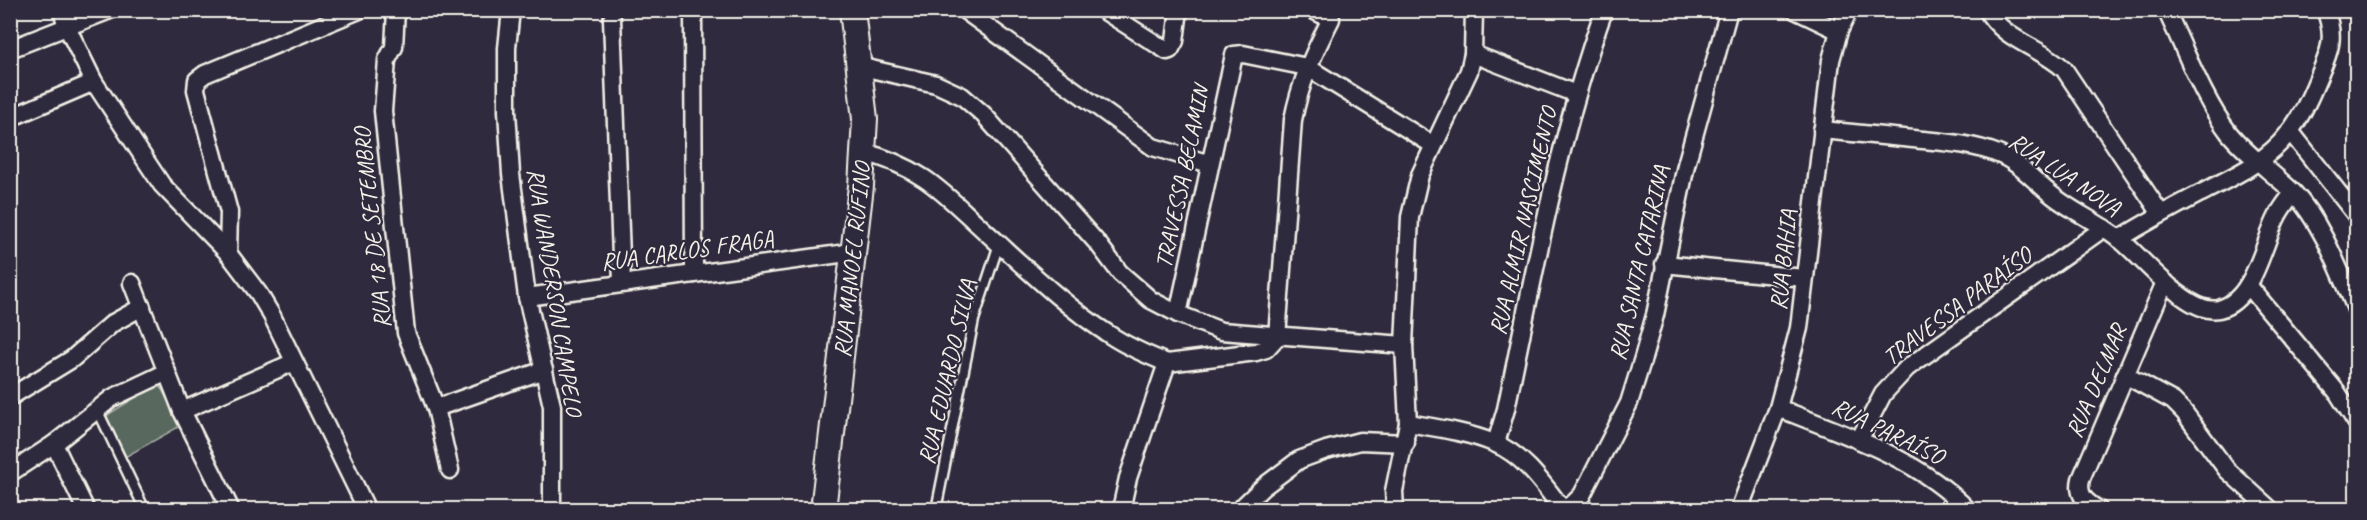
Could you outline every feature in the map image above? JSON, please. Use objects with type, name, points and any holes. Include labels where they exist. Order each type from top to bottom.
[{"type":"main road","name":"RUA MANOEL RUFINO","points":[[823,510],[854,252],[863,152],[864,119],[852,10]]},
{"type":"street","points":[[62,10],[67,27],[94,82],[162,184],[228,253],[264,302],[367,510]]},
{"type":"street","points":[[10,49],[110,10]]},
{"type":"street","points":[[228,253],[229,212],[196,90],[197,80],[205,74],[359,10]]},
{"type":"street","name":"RUA 18 DE SETEMBRO","points":[[396,10],[394,47],[387,60],[384,122],[406,333],[436,408],[450,470]]},
{"type":"street","name":"RUA WANDERSON CAMPELO","points":[[511,10],[507,48],[507,111],[511,174],[527,297],[552,406],[552,510]]},
{"type":"street","points":[[693,10],[694,273]]},
{"type":"street","points":[[964,10],[1153,147],[1210,164]]},
{"type":"street","points":[[1103,10],[1167,51],[1175,41],[1179,10]]},
{"type":"street","points":[[863,152],[883,157],[918,173],[938,186],[999,244],[1084,317],[1135,350],[1167,363],[1266,349],[1277,337],[1293,120],[1298,94],[1307,67],[1333,15],[1313,10]]},
{"type":"street","points":[[1395,510],[1394,491],[1406,443],[1408,423],[1404,345],[1410,217],[1420,175],[1462,89],[1473,54],[1474,10]]},
{"type":"street","name":"RUA ALMIR NASCIMENTO","points":[[1496,443],[1506,409],[1539,252],[1576,94],[1604,10]]},
{"type":"street","name":"RUA SANTA CATARINA","points":[[1562,509],[1574,503],[1582,495],[1629,403],[1655,315],[1686,165],[1729,10]]},
{"type":"street","points":[[1794,10],[1839,31]]},
{"type":"street","name":"RUA BAHIA","points":[[1739,510],[1778,408],[1799,328],[1831,60],[1839,31],[1849,10]]},
{"type":"street","points":[[1987,10],[2004,32],[2044,53],[2064,69],[2161,214]]},
{"type":"street","points":[[2166,10],[2212,104],[2229,132],[2258,163],[2293,193],[2323,236],[2356,309]]},
{"type":"street","points":[[2119,238],[2258,163],[2290,131],[2301,116],[2330,47],[2331,24],[2325,10]]},
{"type":"street","points":[[612,19],[622,283]]},
{"type":"street","name":"TRAVESSA BELAMIN","points":[[1178,314],[1231,59],[1238,53],[1307,67]]},
{"type":"street","points":[[1473,54],[1576,94]]},
{"type":"street","points":[[858,66],[936,84],[962,96],[983,114],[1120,273],[1151,300],[1178,314],[1221,331],[1404,345]]},
{"type":"street","points":[[1307,67],[1433,145]]},
{"type":"street","points":[[10,118],[94,82]]},
{"type":"street","name":"RUA LUA NOVA","points":[[1822,130],[1957,143],[1999,154],[2013,162],[2053,196],[2119,238],[2165,282],[2188,300],[2206,309],[2219,309],[2232,302],[2248,285],[2261,261],[2278,215],[2293,193]]},
{"type":"street","points":[[2290,131],[2356,215]]},
{"type":"street","name":"TRAVESSA PARAÍSO","points":[[1859,440],[1883,394],[1908,368],[2104,228]]},
{"type":"street","name":"RUA CARLOS FRAGA","points":[[527,297],[854,252]]},
{"type":"street","points":[[1664,264],[1804,278]]},
{"type":"street","name":"RUA DELMAR","points":[[2090,506],[2079,491],[2081,479],[2165,282]]},
{"type":"street","points":[[132,283],[182,411],[231,510]]},
{"type":"street","points":[[2248,285],[2337,392],[2356,422]]},
{"type":"street","points":[[10,397],[72,358],[113,323],[142,308]]},
{"type":"street","points":[[182,411],[294,362]]},
{"type":"street","points":[[1121,510],[1128,478],[1167,363]]},
{"type":"street","points":[[436,408],[544,370]]},
{"type":"street","points":[[10,473],[54,444],[97,409],[129,389],[167,372]]},
{"type":"street","points":[[2125,375],[2173,401],[2184,412],[2227,470],[2271,510]]},
{"type":"street","name":"RUA PARAÍSO","points":[[1778,408],[1859,440],[1916,467],[1948,489],[1968,510]]},
{"type":"street","points":[[1408,423],[1496,443],[1530,469],[1546,486],[1562,509]]},
{"type":"street","points":[[1239,510],[1263,487],[1299,460],[1360,441],[1406,443]]},
{"type":"street","points":[[54,444],[86,510]]},
{"type":"lane","name":"RUA EDUARDO SILVA","points":[[936,510],[974,320],[999,244]]},
{"type":"lane","points":[[97,409],[145,510]]},
{"type":"green space","points":[[158,383],[182,425],[125,457],[106,416]]}]
